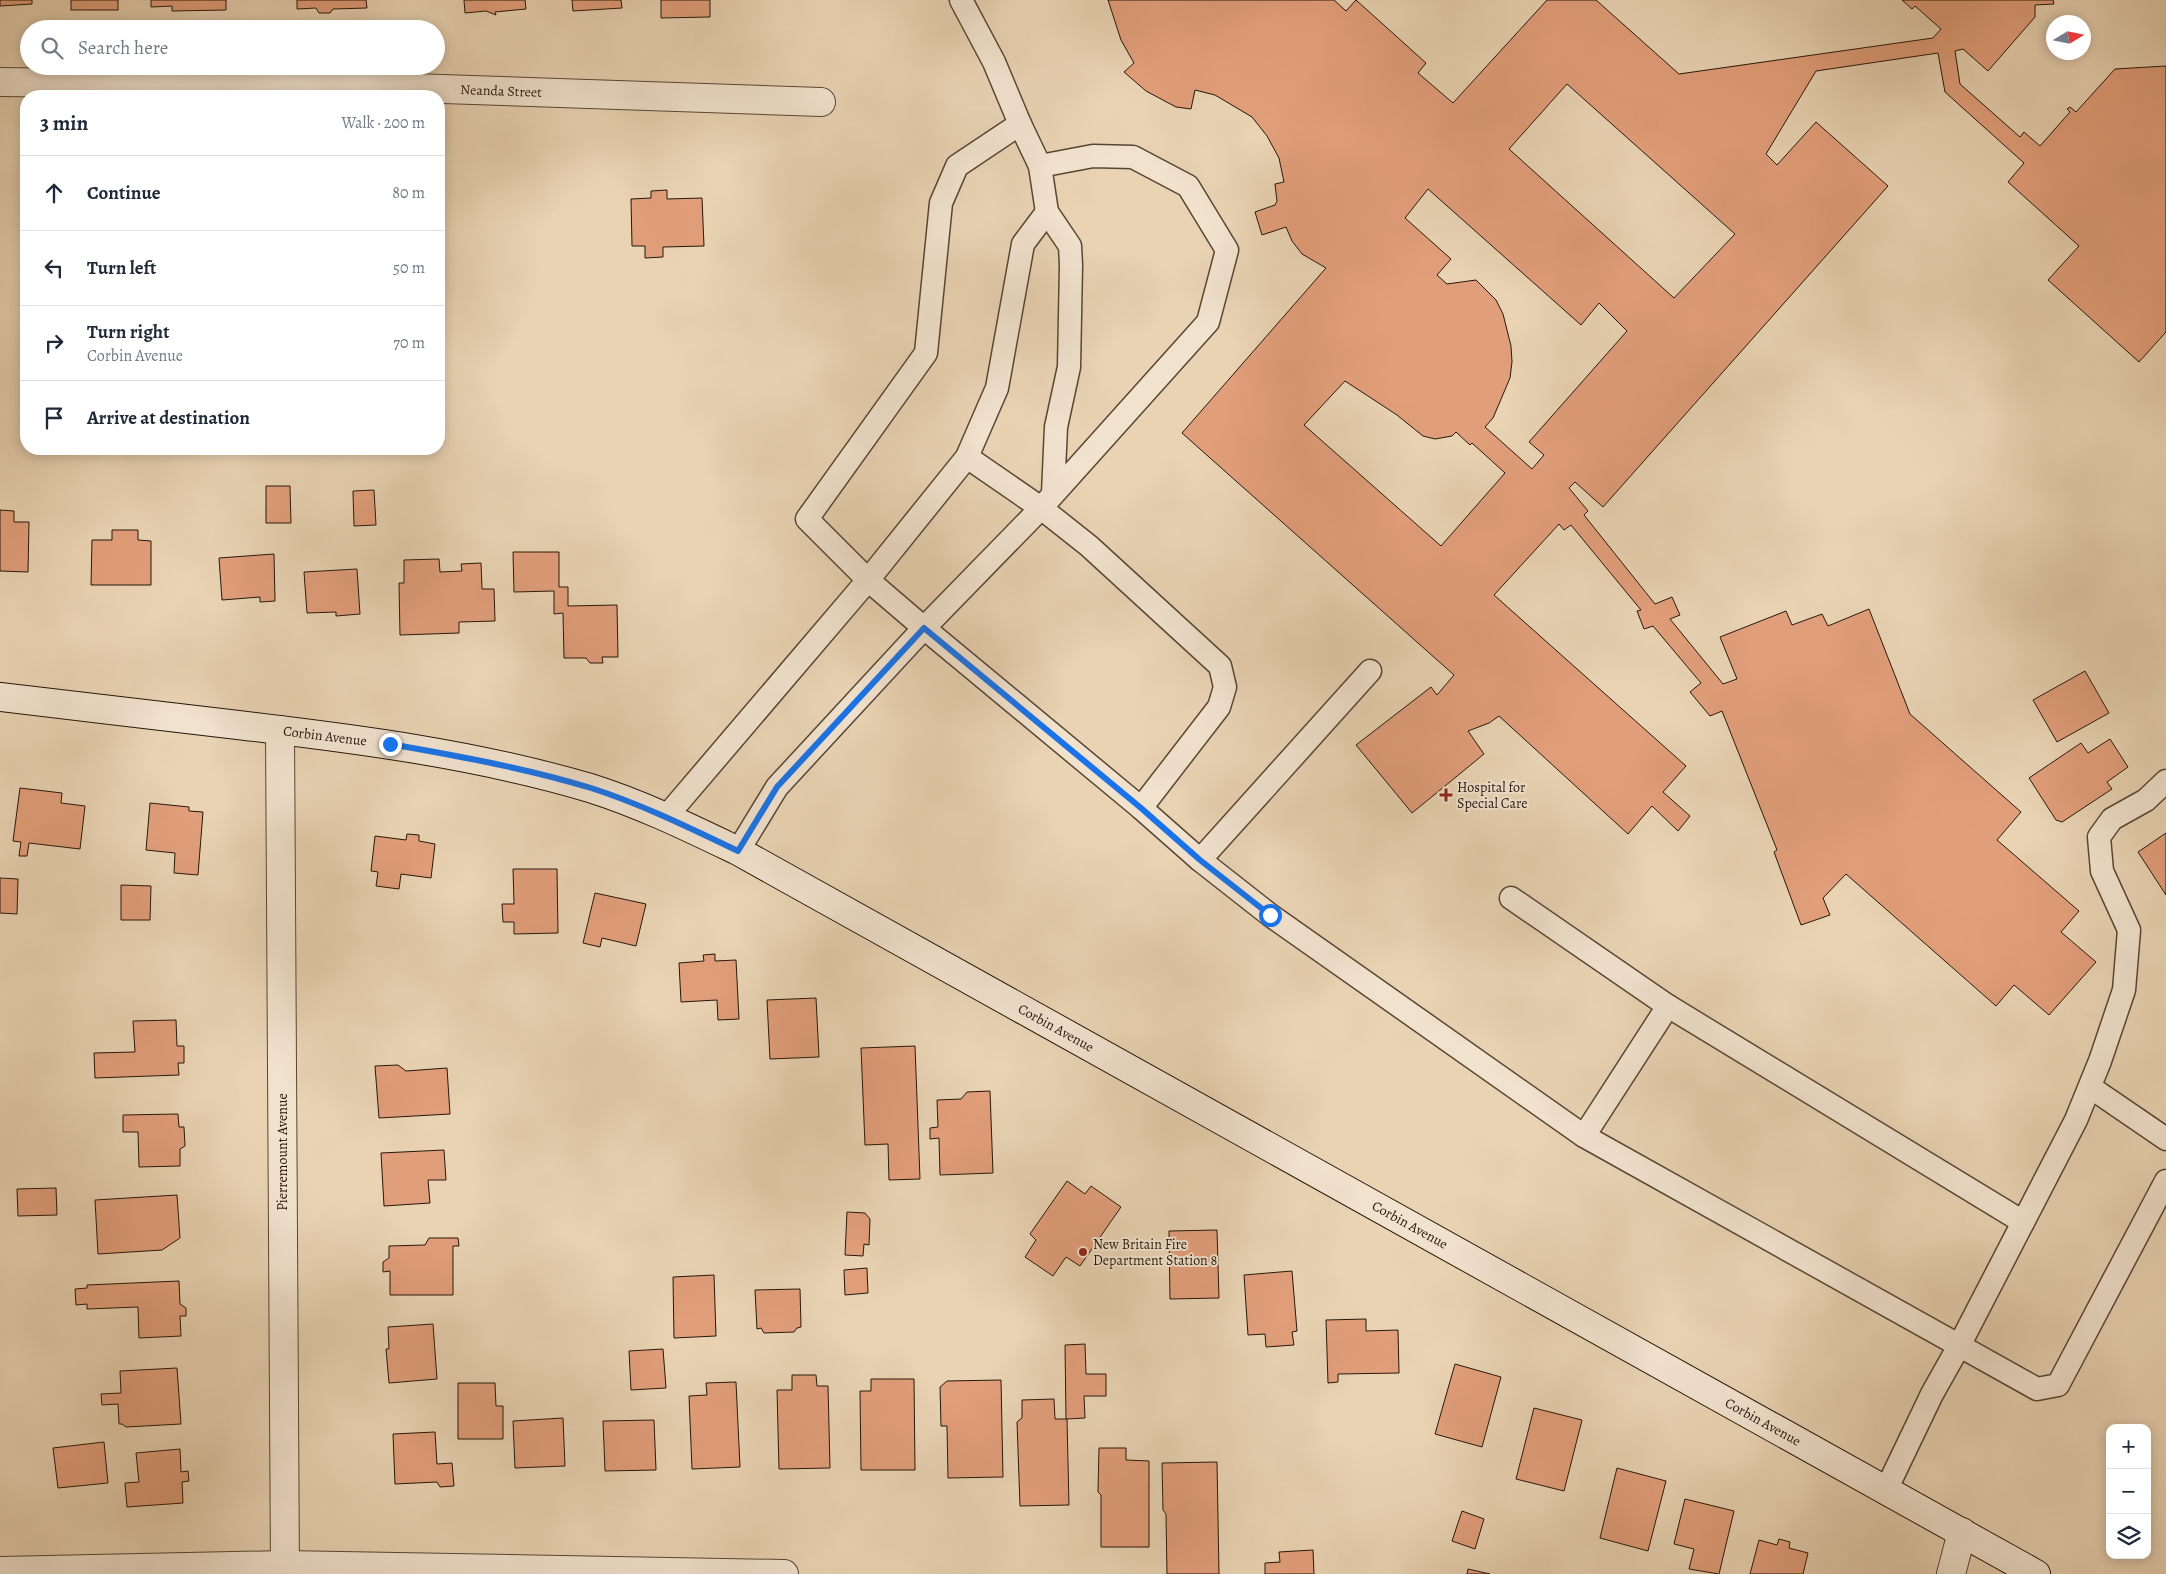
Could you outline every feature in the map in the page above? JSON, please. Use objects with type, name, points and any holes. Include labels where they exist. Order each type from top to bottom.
[{"type":"street","name":"Neanda Street","points":[[0,82],[383,87],[821,102]]},
{"type":"street","name":"Corbin Avenue","points":[[0,696],[390,744],[519,769],[592,789],[666,817],[738,851],[2036,1574]]},
{"type":"street","name":"Pierremount Avenue","points":[[280,730],[284,1570]]},
{"type":"street","points":[[1951,1574],[1962,1532]]},
{"type":"street","points":[[0,1571],[284,1570],[784,1574]]},
{"type":"lane","points":[[961,0],[994,62],[1040,166],[1047,212],[1070,246],[1069,366],[1056,427],[1047,500]]},
{"type":"lane","points":[[1020,124],[957,166],[941,203],[926,353],[807,519],[868,580],[1141,808],[1200,860],[1270,915],[1584,1136],[2037,1389],[2058,1385],[2166,1181]]},
{"type":"lane","points":[[738,851],[777,787],[924,628],[1047,500],[1208,322],[1227,250],[1188,186],[1133,157],[1093,156],[1040,166]]},
{"type":"lane","points":[[666,817],[868,580],[967,457],[997,388],[1023,244],[1047,212]]},
{"type":"lane","points":[[967,457],[1047,500],[1088,546],[1220,666],[1225,687],[1219,707],[1141,808]]},
{"type":"lane","points":[[1200,860],[1370,671]]},
{"type":"lane","points":[[1886,1490],[1932,1394],[1959,1346],[2076,1120],[2124,990],[2129,930],[2102,870],[2099,837],[2112,819],[2146,800],[2166,781]]},
{"type":"lane","points":[[1511,898],[1668,1006],[2023,1222]]},
{"type":"lane","points":[[1584,1136],[1668,1006]]},
{"type":"lane","points":[[2090,1086],[2166,1139]]},
{"type":"building","points":[[0,0],[32,0],[32,4],[0,6]]},
{"type":"building","points":[[71,0],[118,0],[118,10],[71,10]]},
{"type":"building","points":[[151,0],[226,0],[226,10],[172,11],[172,6],[151,7]]},
{"type":"building","points":[[297,0],[366,0],[367,8],[333,9],[330,13],[319,13],[316,8],[297,9]]},
{"type":"building","points":[[464,0],[525,0],[526,9],[495,12],[496,15],[486,11],[465,13]]},
{"type":"building","points":[[572,0],[621,0],[622,8],[573,11]]},
{"type":"building","points":[[661,0],[710,0],[710,17],[661,18]]},
{"type":"building","points":[[1108,0],[1334,0],[1346,11],[1356,0],[1426,63],[1418,73],[1453,103],[1547,0],[1596,0],[1679,74],[1933,38],[1941,29],[1915,6],[1912,9],[1902,0],[2053,0],[2054,4],[2035,5],[2035,17],[1988,71],[1963,49],[1955,51],[1960,84],[2020,137],[2024,132],[2040,146],[2070,112],[2067,109],[2070,107],[2076,112],[2115,69],[2166,66],[2166,332],[2139,362],[2048,280],[2079,246],[2008,182],[2024,163],[1945,92],[1938,53],[1816,71],[1766,154],[1777,165],[1816,122],[1888,186],[1603,507],[1575,482],[1569,488],[1588,511],[1584,515],[1655,604],[1672,597],[1680,615],[1670,619],[1723,684],[1737,679],[1720,637],[1786,611],[1792,625],[1822,614],[1828,626],[1869,609],[1910,714],[2021,812],[1997,840],[2079,911],[2061,932],[2096,962],[2049,1015],[2014,985],[1996,1006],[1846,874],[1823,898],[1830,915],[1801,925],[1774,852],[1777,850],[1722,711],[1710,716],[1690,692],[1701,683],[1653,626],[1644,629],[1637,611],[1641,610],[1571,525],[1564,530],[1559,524],[1494,595],[1686,766],[1663,792],[1690,816],[1678,831],[1652,806],[1628,834],[1499,716],[1489,723],[1468,731],[1484,754],[1412,813],[1356,745],[1431,687],[1437,695],[1454,675],[1182,433],[1326,268],[1302,254],[1292,241],[1286,227],[1262,235],[1255,212],[1275,205],[1277,201],[1275,184],[1284,182],[1279,158],[1267,136],[1252,117],[1215,95],[1195,90],[1191,109],[1176,107],[1146,91],[1124,72],[1134,63],[1121,40]],"holes":[[[1567,84],[1735,234],[1674,298],[1509,149]],[[1428,189],[1581,325],[1599,303],[1627,331],[1529,442],[1544,455],[1532,469],[1485,427],[1493,418],[1510,378],[1512,362],[1511,346],[1503,314],[1496,300],[1476,280],[1447,284],[1437,275],[1451,259],[1405,218]],[[1345,381],[1397,415],[1423,436],[1435,439],[1452,436],[1456,432],[1470,445],[1472,443],[1505,473],[1441,546],[1304,425]]]},
{"type":"building","points":[[667,190],[667,199],[702,198],[704,246],[663,247],[663,257],[645,258],[645,246],[632,246],[631,199],[651,198],[651,191]]},
{"type":"building","points":[[266,486],[290,486],[291,523],[266,523]]},
{"type":"building","points":[[374,490],[376,525],[354,526],[353,491]]},
{"type":"building","points":[[0,510],[14,511],[14,522],[29,522],[28,572],[0,571]]},
{"type":"building","points":[[112,530],[138,530],[138,540],[151,541],[151,585],[91,585],[92,540],[112,540]]},
{"type":"building","points":[[513,552],[559,552],[559,587],[568,587],[568,606],[617,605],[618,657],[602,657],[603,663],[590,663],[586,658],[564,658],[563,613],[554,614],[554,591],[514,592]]},
{"type":"building","points":[[274,554],[275,601],[260,602],[260,597],[222,600],[219,558]]},
{"type":"building","points":[[439,559],[440,572],[462,571],[461,564],[481,563],[482,589],[494,589],[495,621],[459,622],[459,633],[400,635],[399,583],[404,583],[404,560]]},
{"type":"building","points":[[357,569],[360,614],[336,616],[336,612],[307,613],[304,572]]},
{"type":"building","points":[[2085,671],[2109,713],[2057,742],[2033,700]]},
{"type":"building","points":[[2110,739],[2128,767],[2107,782],[2112,789],[2062,822],[2056,820],[2029,778],[2081,743],[2088,753]]},
{"type":"building","points":[[20,788],[62,793],[61,803],[85,806],[80,849],[29,843],[27,856],[19,856],[21,842],[13,841]]},
{"type":"building","points":[[150,803],[189,807],[189,811],[203,812],[198,875],[174,873],[175,853],[146,850]]},
{"type":"building","points":[[2166,833],[2166,895],[2138,852]]},
{"type":"building","points":[[407,834],[419,835],[419,841],[435,844],[431,878],[401,874],[399,889],[376,886],[378,872],[371,871],[375,836],[406,840]]},
{"type":"building","points":[[513,869],[557,869],[558,933],[514,934],[514,922],[503,922],[502,904],[514,904]]},
{"type":"building","points":[[0,878],[18,879],[17,914],[0,913]]},
{"type":"building","points":[[121,885],[151,886],[150,920],[121,920]]},
{"type":"building","points":[[595,893],[646,904],[636,946],[602,938],[600,947],[583,943]]},
{"type":"building","points":[[715,954],[715,961],[736,960],[739,1019],[718,1020],[717,1000],[681,1002],[679,963],[704,961],[703,955]]},
{"type":"building","points":[[816,998],[819,1057],[770,1059],[767,1000]]},
{"type":"building","points":[[176,1020],[177,1046],[184,1046],[184,1063],[178,1063],[179,1075],[95,1078],[94,1053],[135,1052],[133,1021]]},
{"type":"building","points":[[915,1046],[920,1179],[889,1180],[888,1144],[865,1145],[861,1048]]},
{"type":"building","points":[[398,1065],[406,1071],[447,1068],[450,1114],[379,1118],[375,1066]]},
{"type":"building","points":[[990,1091],[993,1173],[940,1175],[939,1138],[930,1139],[930,1128],[938,1127],[937,1100],[961,1099],[967,1092]]},
{"type":"building","points":[[178,1114],[179,1127],[184,1127],[185,1146],[180,1149],[180,1166],[139,1167],[138,1132],[123,1132],[123,1115]]},
{"type":"building","points":[[444,1150],[446,1180],[428,1180],[430,1203],[384,1206],[381,1153]]},
{"type":"building","points":[[1067,1181],[1085,1194],[1091,1186],[1121,1207],[1080,1266],[1066,1257],[1053,1276],[1025,1257],[1036,1240],[1030,1234]]},
{"type":"building","points":[[56,1188],[57,1215],[18,1216],[17,1189]]},
{"type":"building","points":[[177,1195],[180,1238],[162,1250],[98,1254],[95,1200]]},
{"type":"building","points":[[847,1212],[865,1213],[870,1219],[869,1245],[864,1244],[863,1256],[845,1255]]},
{"type":"building","points":[[1217,1230],[1219,1298],[1170,1299],[1169,1231]]},
{"type":"building","points":[[429,1238],[458,1238],[459,1246],[453,1246],[453,1295],[390,1295],[390,1271],[383,1272],[383,1262],[389,1258],[389,1246],[425,1245]]},
{"type":"building","points":[[867,1268],[868,1293],[845,1295],[844,1270]]},
{"type":"building","points":[[1292,1271],[1297,1331],[1292,1332],[1294,1345],[1266,1347],[1265,1334],[1248,1335],[1244,1275]]},
{"type":"building","points":[[714,1275],[716,1336],[674,1338],[673,1277]]},
{"type":"building","points":[[179,1281],[180,1304],[186,1308],[186,1316],[180,1316],[181,1336],[139,1338],[138,1307],[87,1309],[87,1304],[76,1305],[75,1289],[87,1288],[87,1285]]},
{"type":"building","points":[[800,1289],[801,1327],[797,1328],[794,1332],[764,1333],[761,1328],[757,1329],[755,1290]]},
{"type":"building","points":[[1366,1319],[1366,1331],[1398,1330],[1399,1373],[1338,1374],[1338,1382],[1328,1383],[1326,1320]]},
{"type":"building","points":[[433,1324],[437,1379],[389,1383],[386,1349],[389,1349],[388,1327]]},
{"type":"building","points":[[1085,1344],[1086,1374],[1106,1374],[1106,1396],[1084,1396],[1085,1418],[1066,1419],[1065,1345]]},
{"type":"building","points":[[663,1349],[666,1388],[631,1390],[629,1351]]},
{"type":"building","points":[[1455,1364],[1501,1377],[1482,1447],[1435,1434]]},
{"type":"building","points":[[177,1368],[181,1424],[126,1427],[119,1424],[118,1404],[102,1405],[101,1394],[121,1393],[120,1371]]},
{"type":"building","points":[[792,1375],[816,1375],[817,1386],[828,1386],[830,1468],[779,1469],[777,1390],[792,1390]]},
{"type":"building","points":[[871,1379],[914,1379],[915,1470],[861,1470],[860,1391],[871,1391]]},
{"type":"building","points":[[1001,1380],[1003,1477],[948,1478],[947,1426],[941,1426],[940,1387],[947,1381]]},
{"type":"building","points":[[736,1382],[740,1467],[692,1469],[689,1396],[707,1395],[706,1383]]},
{"type":"building","points":[[458,1383],[495,1383],[496,1406],[503,1406],[503,1439],[458,1439]]},
{"type":"building","points":[[1054,1399],[1055,1419],[1067,1419],[1069,1505],[1020,1506],[1017,1422],[1022,1418],[1022,1400]]},
{"type":"building","points":[[1534,1408],[1582,1420],[1564,1491],[1516,1479]]},
{"type":"building","points":[[563,1418],[565,1466],[515,1468],[513,1421]]},
{"type":"building","points":[[654,1420],[656,1470],[605,1471],[603,1421]]},
{"type":"building","points":[[435,1432],[437,1464],[452,1463],[454,1486],[440,1487],[437,1482],[395,1484],[393,1434]]},
{"type":"building","points":[[104,1442],[108,1483],[58,1488],[53,1448]]},
{"type":"building","points":[[1099,1448],[1126,1448],[1126,1460],[1149,1461],[1149,1547],[1101,1547],[1101,1495],[1098,1492]]},
{"type":"building","points":[[180,1449],[181,1472],[188,1471],[189,1481],[182,1482],[183,1503],[127,1507],[125,1483],[139,1482],[136,1453]]},
{"type":"building","points":[[1217,1462],[1219,1574],[1167,1574],[1166,1514],[1163,1510],[1162,1463]]},
{"type":"building","points":[[1617,1468],[1666,1481],[1648,1551],[1600,1538]]},
{"type":"building","points":[[1685,1499],[1734,1511],[1719,1574],[1689,1569],[1694,1549],[1674,1544]]},
{"type":"building","points":[[1462,1511],[1484,1519],[1475,1549],[1452,1541]]},
{"type":"building","points":[[1779,1539],[1790,1542],[1789,1548],[1808,1553],[1803,1574],[1750,1574],[1759,1540],[1777,1545]]},
{"type":"building","points":[[1313,1550],[1314,1574],[1265,1574],[1265,1563],[1280,1562],[1279,1552]]},
{"type":"building","points":[[1468,1569],[1490,1574],[1467,1574]]},
{"type":"place","name":"Hospital for Special Care","points":[[1446,795]]},
{"type":"place","name":"New Britain Fire Department Station 8","points":[[1083,1252]]},
{"type":"route","points":[[390,744],[519,769],[592,789],[666,817],[738,851],[777,787],[924,628],[1141,808],[1200,860],[1270,915]]}]
